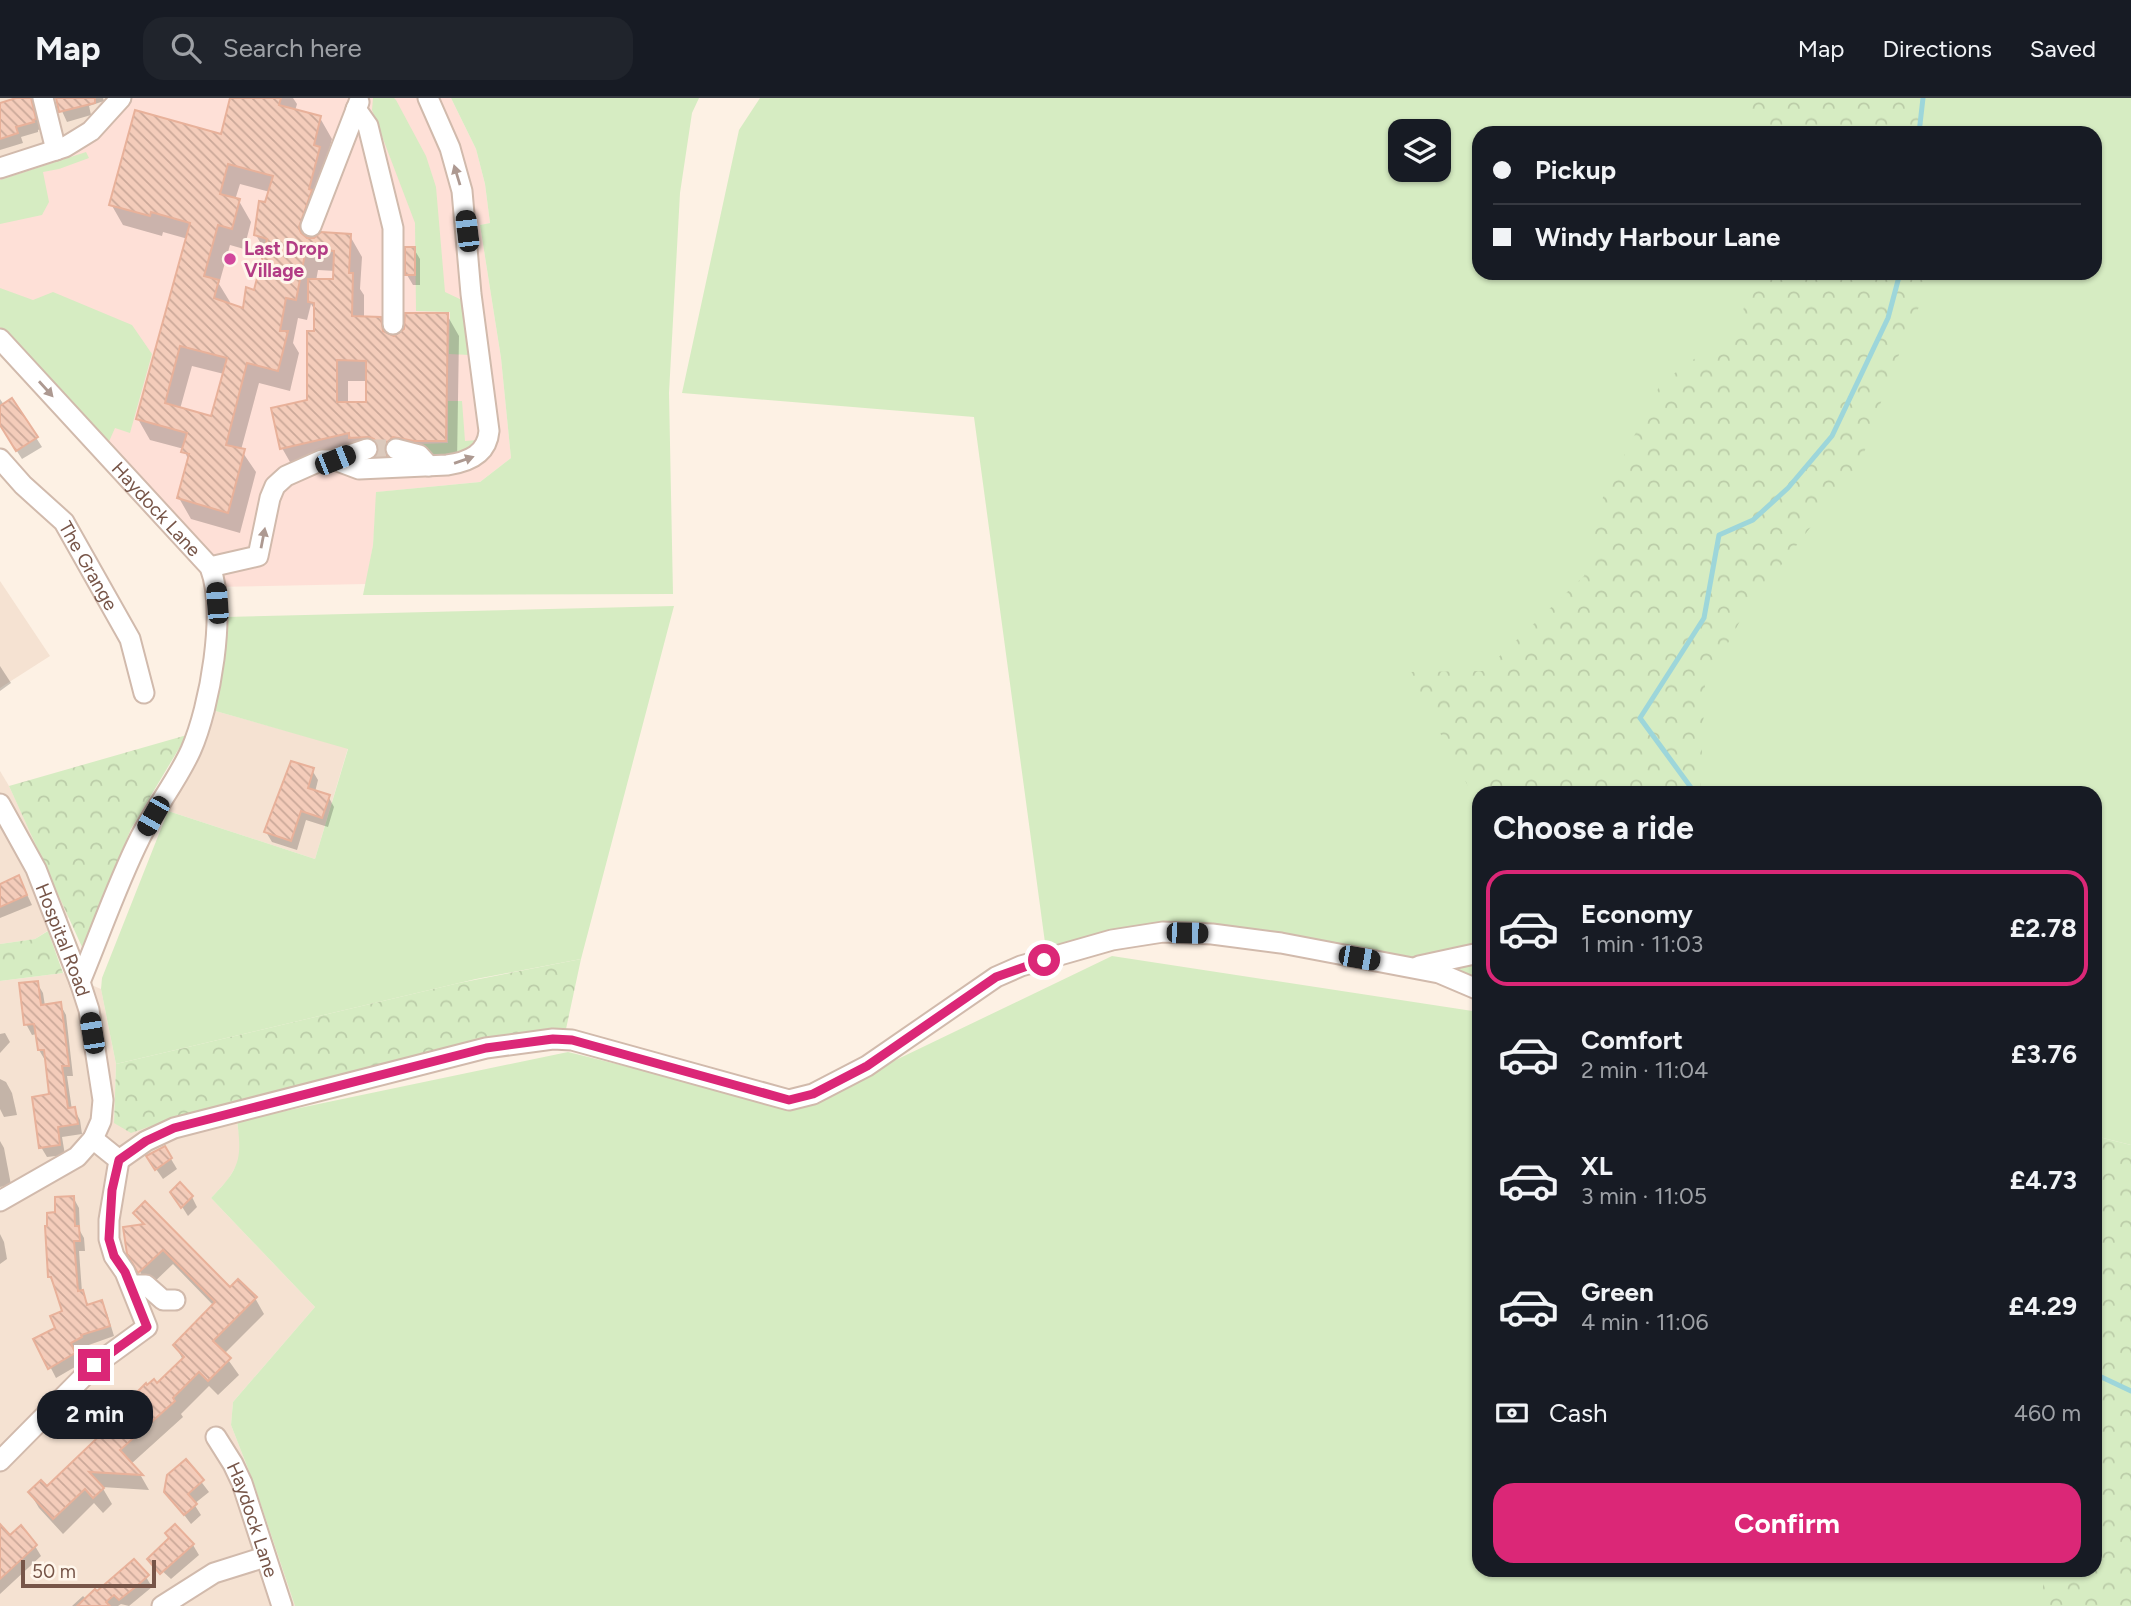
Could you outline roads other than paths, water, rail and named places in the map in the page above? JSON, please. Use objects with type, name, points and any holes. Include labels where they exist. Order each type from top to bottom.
[{"type":"street","points":[[43,98],[56,150]]},
{"type":"street","points":[[0,168],[56,150],[91,131],[121,98]]},
{"type":"street","points":[[335,460],[359,469],[462,463],[477,455],[488,441],[462,191],[450,148],[428,98]]},
{"type":"street","points":[[311,226],[358,104]]},
{"type":"street","points":[[358,104],[368,126],[393,228],[393,324]]},
{"type":"street","name":"Haydock Lane","points":[[0,339],[210,567],[215,581],[217,603],[210,684],[204,714],[190,751],[140,838],[80,982]]},
{"type":"street","points":[[210,567],[258,556],[270,498],[275,486],[286,475],[316,462],[335,460],[367,449]]},
{"type":"street","points":[[396,449],[419,455],[429,466]]},
{"type":"street","name":"The Grange","points":[[0,459],[23,485],[64,522],[130,639],[144,693]]},
{"type":"street","name":"Hospital Road","points":[[0,804],[9,839],[36,869],[89,1010],[103,1100],[101,1121],[93,1139]]},
{"type":"street","points":[[0,1461],[94,1365],[147,1327],[131,1285],[114,1256],[109,1239],[112,1190],[119,1160],[146,1141],[174,1128],[486,1048],[553,1039],[572,1040],[789,1100],[801,1098],[867,1066],[996,977],[1021,966],[1125,938],[1163,932],[1212,934],[1281,943],[1439,973],[1472,987]]},
{"type":"street","points":[[1411,967],[1472,954]]},
{"type":"street","points":[[0,1201],[47,1172],[68,1163],[93,1139],[119,1160]]},
{"type":"street","points":[[131,1285],[146,1285],[163,1300],[175,1300]]},
{"type":"street","name":"Haydock Lane","points":[[216,1437],[242,1483],[282,1606]]},
{"type":"street","points":[[162,1606],[214,1573],[265,1557]]},
{"type":"waterway","points":[[1920,126],[1923,98]]},
{"type":"waterway","points":[[1690,786],[1640,718],[1704,618],[1719,535],[1753,520],[1788,488],[1832,436],[1888,318],[1898,280]]},
{"type":"waterway","points":[[2102,1377],[2131,1391]]},
{"type":"tunnel","points":[[367,449],[396,449]]},
{"type":"place","name":"Last Drop Village","points":[[230,259]]}]
